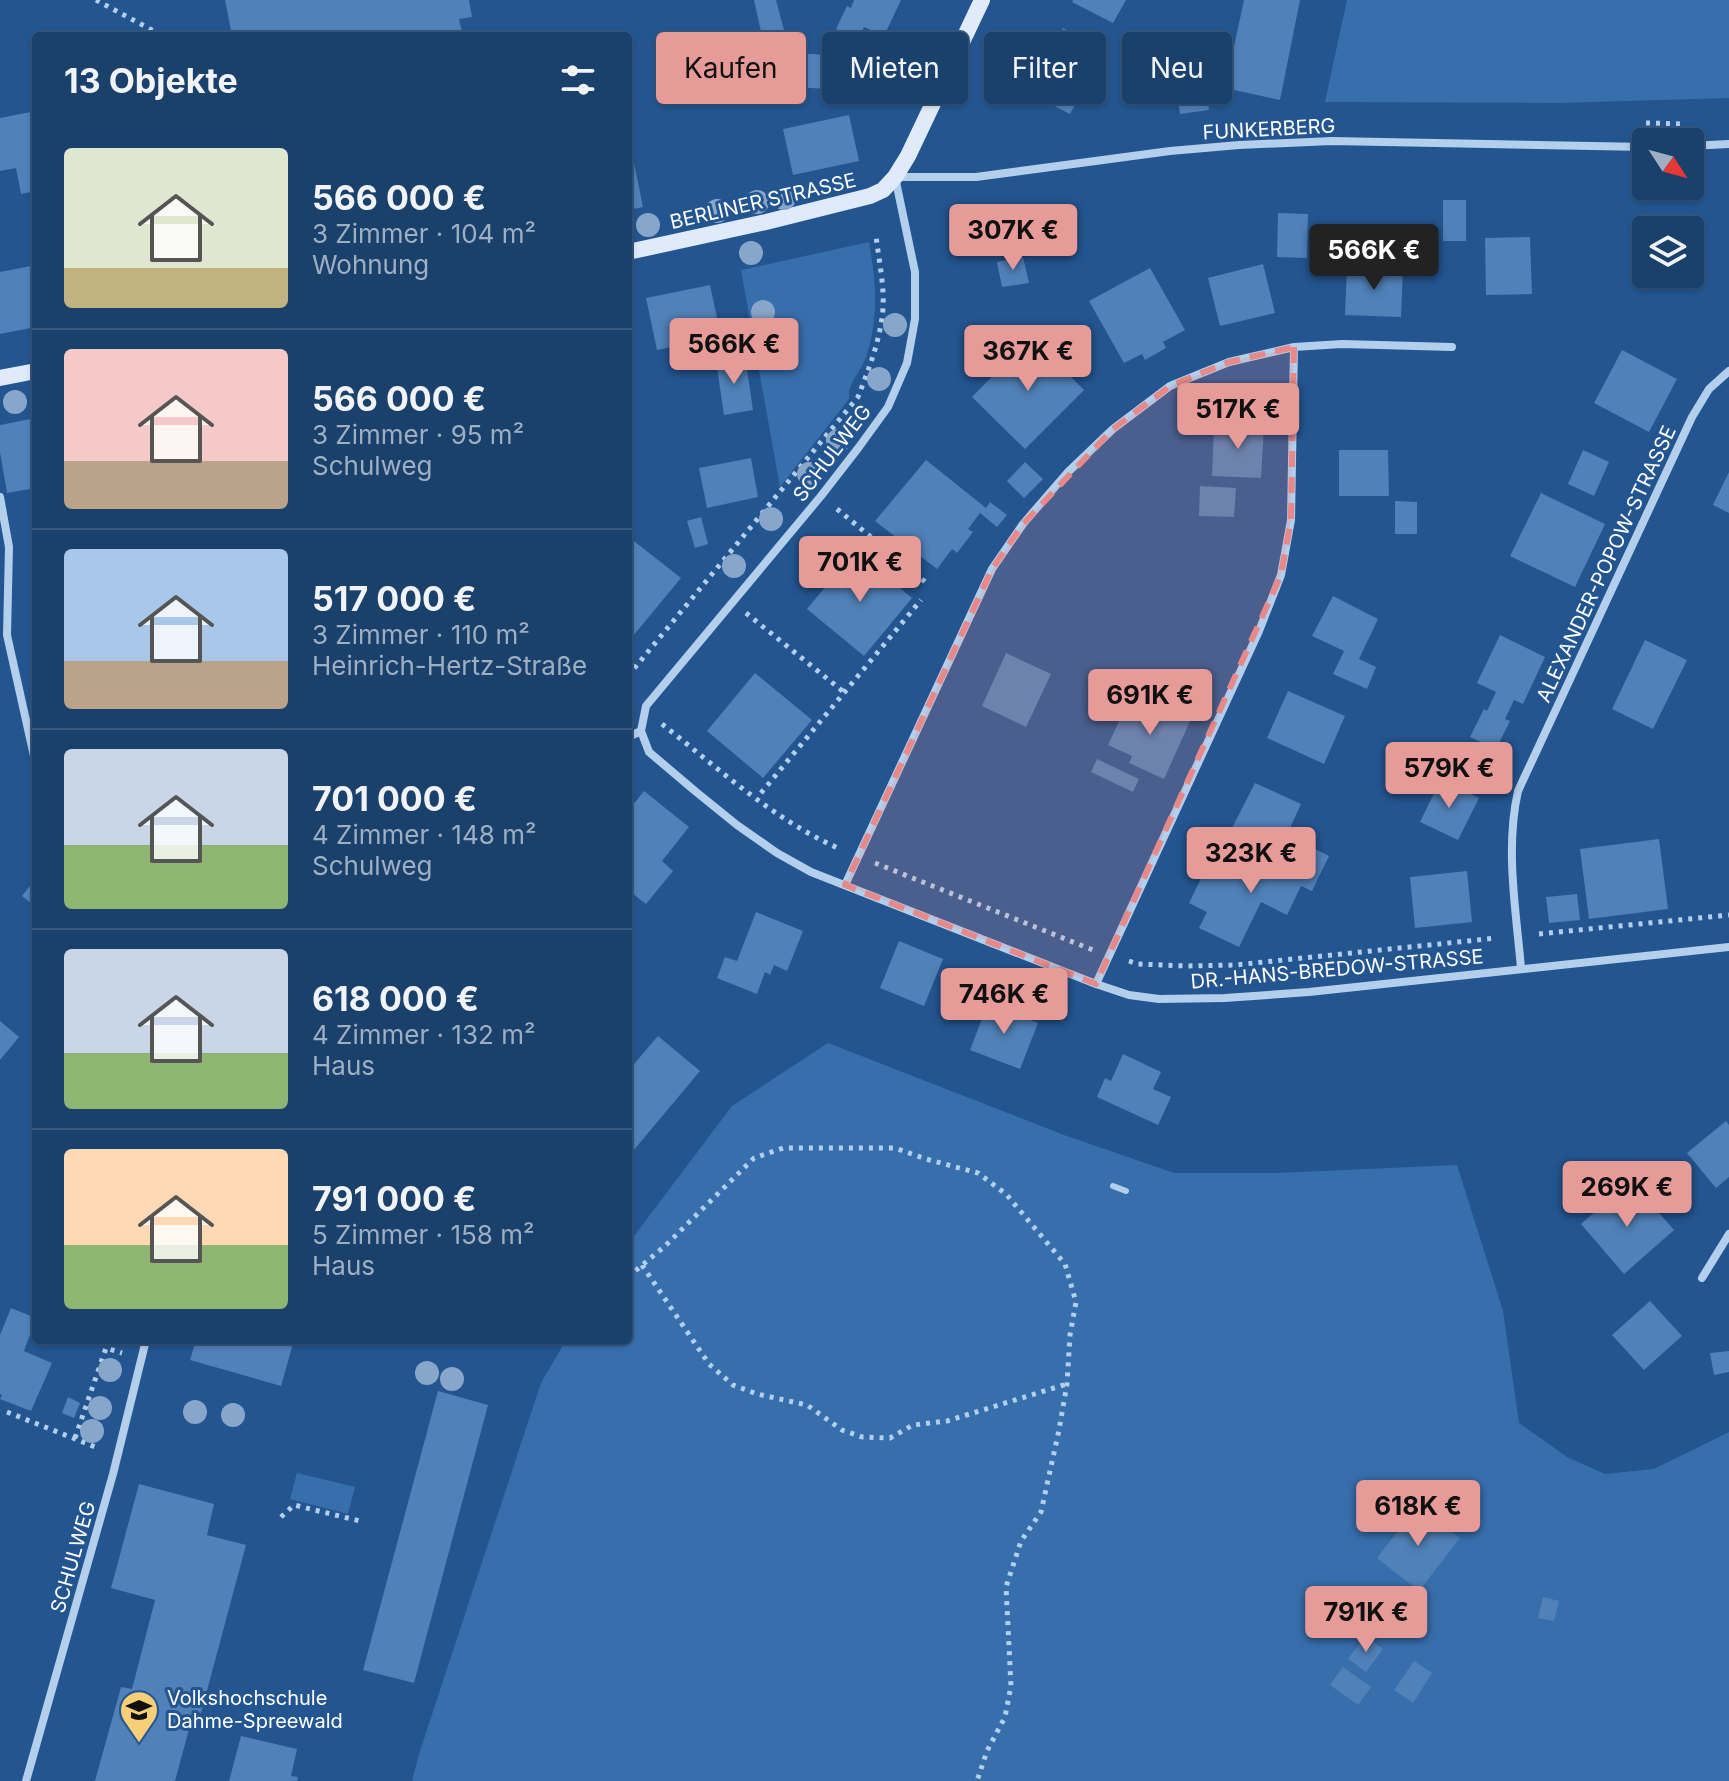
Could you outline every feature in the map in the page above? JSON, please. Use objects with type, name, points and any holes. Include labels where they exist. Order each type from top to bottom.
[{"type":"street","name":"BERLINER STRASSE","points":[[632,251],[797,215],[883,190],[908,156],[982,0]]},
{"type":"street","name":"FUNKERBERG","points":[[895,177],[976,177],[1170,151],[1290,142],[1632,147]]},
{"type":"street","points":[[1704,145],[1729,144]]},
{"type":"street","name":"SCHULWEG","points":[[641,731],[646,706],[859,447],[888,407],[907,363],[915,319],[915,272],[895,177]]},
{"type":"street","points":[[845,885],[992,569],[1023,524],[1067,473],[1113,429],[1170,386],[1229,362],[1294,347],[1342,344],[1452,347]]},
{"type":"street","points":[[1096,984],[1259,631],[1281,575],[1291,520],[1294,347]]},
{"type":"street","name":"ALEXANDER-POPOW-STRASSE","points":[[1521,968],[1511,841],[1512,816],[1518,791],[1692,417],[1709,389],[1729,371]]},
{"type":"street","points":[[0,378],[32,372]]},
{"type":"street","points":[[0,497],[9,547],[7,635],[32,747]]},
{"type":"street","points":[[632,735],[641,731]]},
{"type":"street","name":"DR.-HANS-BREDOW-STRASSE","points":[[641,731],[649,752],[737,825],[811,872],[1129,995],[1159,999],[1225,998],[1309,992],[1729,947]]},
{"type":"street","points":[[1702,1278],[1729,1234]]},
{"type":"street","name":"SCHULWEG","points":[[26,1781],[109,1489],[145,1344]]},
{"type":"lane","points":[[1113,1186],[1126,1191]]},
{"type":"path","points":[[96,0],[156,32]]},
{"type":"path","points":[[632,671],[858,397],[875,353],[883,315],[876,236]]},
{"type":"path","points":[[839,511],[929,585]]},
{"type":"path","points":[[761,793],[921,600]]},
{"type":"path","points":[[733,602],[845,693]]},
{"type":"path","points":[[641,731],[661,723],[757,800],[836,848],[1138,964],[1235,965],[1729,915]]},
{"type":"path","points":[[632,1274],[710,1204],[754,1158],[783,1148],[895,1148],[978,1173],[1006,1194],[1065,1264],[1076,1302],[1067,1384],[1041,1512],[1021,1541],[1006,1587],[1011,1686],[1005,1717],[987,1751],[977,1781]]},
{"type":"path","points":[[642,1265],[709,1364],[733,1385],[757,1394],[807,1405],[842,1430],[862,1437],[890,1438],[913,1425],[947,1421],[1067,1384]]},
{"type":"path","points":[[75,1438],[106,1348],[141,1360]]},
{"type":"path","points":[[7,1412],[96,1447]]},
{"type":"path","points":[[281,1517],[294,1505],[360,1521]]},
{"type":"highlighted area","points":[[1294,347],[1291,520],[1281,575],[1096,984],[845,885],[992,569],[1023,524],[1113,429],[1170,386],[1229,362]]},
{"type":"shaded area","points":[[1347,0],[1729,0],[1729,98],[1559,103],[1325,102]]},
{"type":"shaded area","points":[[869,242],[875,311],[865,360],[850,387],[849,399],[780,487],[741,270]]},
{"type":"shaded area","points":[[828,1043],[1064,1135],[1174,1173],[1276,1173],[1457,1165],[1503,1311],[1519,1423],[1567,1457],[1605,1474],[1654,1469],[1729,1432],[1729,1781],[412,1781],[541,1383],[564,1344],[632,1344],[632,1239],[732,1106]]},
{"type":"shaded area","points":[[297,1473],[355,1487],[348,1514],[290,1499]]},
{"type":"building","points":[[225,0],[469,0],[472,17],[459,19],[462,32],[231,32]]},
{"type":"building","points":[[754,0],[776,0],[784,32],[761,32]]},
{"type":"building","points":[[854,0],[901,0],[886,32],[875,32],[864,27],[862,32],[836,29],[847,6],[851,8]]},
{"type":"building","points":[[1073,0],[1126,0],[1113,23]]},
{"type":"building","points":[[1244,0],[1300,0],[1280,100],[1232,90],[1232,56]]},
{"type":"building","points":[[806,54],[822,55],[822,89],[806,88]]},
{"type":"building","points":[[1050,104],[1076,104],[1070,114]]},
{"type":"building","points":[[1179,104],[1208,104],[1209,110],[1180,114]]},
{"type":"building","points":[[32,112],[32,192],[21,194],[16,168],[0,171],[0,118]]},
{"type":"building","points":[[849,115],[859,161],[793,175],[783,129]]},
{"type":"building","points":[[632,158],[643,207],[632,209]]},
{"type":"building","points":[[1443,200],[1466,200],[1466,241],[1443,241]]},
{"type":"building","points":[[1278,213],[1308,214],[1307,258],[1277,257]]},
{"type":"building","points":[[1530,237],[1532,294],[1486,295],[1485,238]]},
{"type":"building","points":[[1023,257],[1029,283],[1002,287],[997,262]]},
{"type":"building","points":[[1263,264],[1275,313],[1220,326],[1208,278]]},
{"type":"building","points":[[32,266],[32,328],[0,334],[0,272]]},
{"type":"building","points":[[1347,266],[1403,268],[1401,317],[1345,315]]},
{"type":"building","points":[[1150,268],[1185,330],[1163,342],[1166,348],[1145,360],[1142,354],[1124,363],[1089,301]]},
{"type":"building","points":[[710,285],[721,337],[657,350],[646,298]]},
{"type":"building","points":[[1031,337],[1084,390],[1025,449],[972,397]]},
{"type":"building","points":[[1622,350],[1677,379],[1649,432],[1594,403]]},
{"type":"building","points":[[745,356],[753,410],[724,415],[716,361]]},
{"type":"building","points":[[32,419],[32,489],[7,493],[0,452],[0,425]]},
{"type":"building","points":[[1214,425],[1264,427],[1261,478],[1212,476]]},
{"type":"building","points":[[1339,450],[1388,450],[1389,496],[1339,496]]},
{"type":"building","points":[[1583,450],[1609,462],[1594,496],[1568,484]]},
{"type":"building","points":[[751,458],[758,497],[707,508],[699,468]]},
{"type":"building","points":[[926,460],[986,508],[990,502],[1007,515],[997,527],[980,513],[968,529],[973,532],[957,553],[952,549],[937,569],[875,521]]},
{"type":"building","points":[[1025,462],[1043,479],[1024,498],[1007,481]]},
{"type":"building","points":[[1729,472],[1729,513],[1713,505]]},
{"type":"building","points":[[1200,486],[1236,488],[1234,517],[1199,516]]},
{"type":"building","points":[[1541,493],[1605,524],[1575,587],[1510,556]]},
{"type":"building","points":[[1395,501],[1417,502],[1417,534],[1395,534]]},
{"type":"building","points":[[701,517],[708,544],[695,548],[687,521]]},
{"type":"building","points":[[632,540],[681,578],[632,637]]},
{"type":"building","points":[[855,551],[912,598],[864,656],[807,609]]},
{"type":"building","points":[[1333,596],[1378,619],[1359,659],[1376,667],[1367,689],[1333,674],[1344,651],[1312,636]]},
{"type":"building","points":[[1500,635],[1545,657],[1523,704],[1514,700],[1505,719],[1510,721],[1496,749],[1470,737],[1496,692],[1477,683]]},
{"type":"building","points":[[1645,640],[1687,660],[1653,729],[1612,709]]},
{"type":"building","points":[[1006,653],[1051,674],[1026,727],[982,706]]},
{"type":"building","points":[[755,673],[812,720],[763,778],[707,731]]},
{"type":"building","points":[[1288,691],[1345,716],[1324,764],[1267,738]]},
{"type":"building","points":[[1129,700],[1153,711],[1156,703],[1191,719],[1164,779],[1129,763],[1132,756],[1108,745]]},
{"type":"building","points":[[1462,742],[1497,757],[1486,781],[1451,766]]},
{"type":"building","points":[[1097,759],[1139,779],[1133,792],[1091,772]]},
{"type":"building","points":[[1441,779],[1479,798],[1458,840],[1420,822]]},
{"type":"building","points":[[1255,783],[1301,804],[1278,854],[1230,832]]},
{"type":"building","points":[[644,791],[689,827],[662,861],[673,871],[646,904],[632,893],[632,806]]},
{"type":"building","points":[[1659,839],[1668,909],[1589,919],[1580,849]]},
{"type":"building","points":[[1305,844],[1329,856],[1312,891],[1301,886],[1287,915],[1261,902],[1239,947],[1199,928],[1207,912],[1189,903],[1209,862],[1254,884],[1263,868],[1287,879]]},
{"type":"building","points":[[1467,871],[1472,922],[1415,928],[1410,877]]},
{"type":"building","points":[[32,883],[32,904],[22,896]]},
{"type":"building","points":[[1577,894],[1580,920],[1549,923],[1546,897]]},
{"type":"building","points":[[756,912],[803,931],[787,971],[774,965],[770,975],[765,972],[757,994],[717,978],[725,957],[737,961]]},
{"type":"building","points":[[899,941],[943,959],[924,1006],[880,988]]},
{"type":"building","points":[[988,1003],[1038,1023],[1020,1069],[970,1050]]},
{"type":"building","points":[[0,1021],[19,1037],[0,1060]]},
{"type":"building","points":[[658,1036],[700,1071],[632,1152],[632,1066]]},
{"type":"building","points":[[1123,1054],[1161,1072],[1153,1089],[1171,1097],[1158,1125],[1097,1097],[1105,1078],[1111,1081]]},
{"type":"building","points":[[1726,1121],[1729,1125],[1729,1177],[1716,1188],[1687,1153]]},
{"type":"building","points":[[1620,1190],[1630,1202],[1641,1192],[1674,1230],[1624,1274],[1581,1224]]},
{"type":"building","points":[[1650,1301],[1682,1336],[1644,1370],[1612,1335]]},
{"type":"building","points":[[11,1308],[32,1316],[32,1329],[24,1351],[52,1363],[31,1411],[0,1399],[0,1335]]},
{"type":"building","points":[[195,1344],[293,1344],[281,1386],[190,1360]]},
{"type":"building","points":[[1729,1351],[1729,1372],[1714,1375],[1710,1353]]},
{"type":"building","points":[[438,1391],[488,1405],[414,1683],[363,1670]]},
{"type":"building","points":[[68,1397],[80,1403],[74,1418],[62,1413]]},
{"type":"building","points":[[139,1484],[214,1504],[207,1535],[246,1545],[201,1713],[194,1711],[175,1781],[95,1781],[121,1687],[132,1689],[155,1600],[111,1588]]},
{"type":"building","points":[[1417,1506],[1460,1538],[1419,1591],[1377,1558]]},
{"type":"building","points":[[1543,1597],[1559,1601],[1554,1621],[1538,1618]]},
{"type":"building","points":[[1365,1636],[1383,1649],[1366,1672],[1348,1659]]},
{"type":"building","points":[[1414,1661],[1432,1673],[1413,1703],[1394,1690]]},
{"type":"building","points":[[1343,1667],[1371,1687],[1358,1705],[1330,1685]]},
{"type":"building","points":[[241,1736],[297,1749],[291,1776],[298,1777],[297,1781],[229,1781]]},
{"type":"place","name":"Volkshochschule Dahme-Spreewald","points":[[139,1744]]}]
